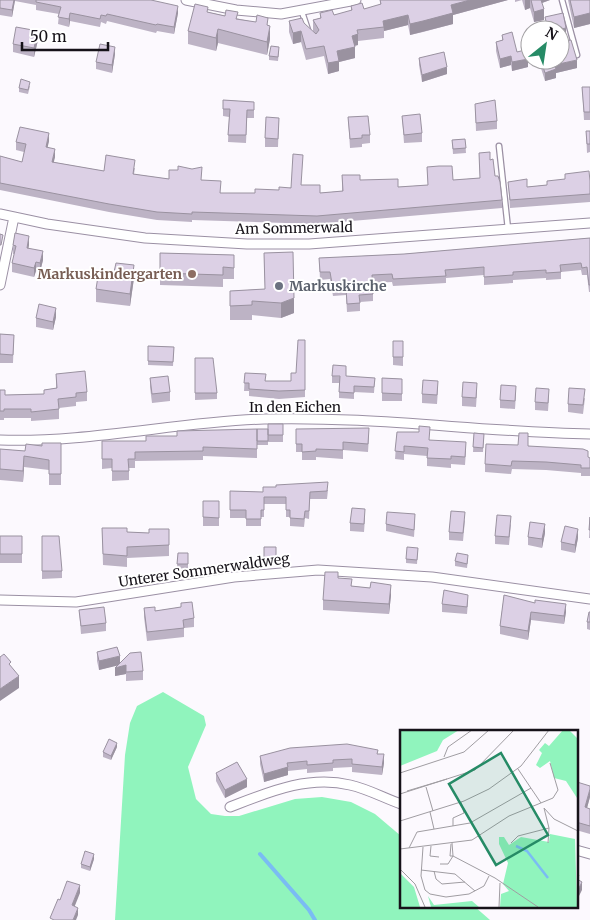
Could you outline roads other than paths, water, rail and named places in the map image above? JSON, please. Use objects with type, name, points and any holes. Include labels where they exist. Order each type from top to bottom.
[{"type":"street","points":[[186,0],[263,14],[302,12],[356,0]]},
{"type":"street","name":"Am Sommerwald","points":[[0,214],[145,238],[247,244],[309,244],[590,223]]},
{"type":"street","points":[[0,285],[14,217]]},
{"type":"street","name":"In den Eichen","points":[[0,440],[62,437],[222,422],[319,419],[590,434]]},
{"type":"street","name":"Unterer Sommerwaldweg","points":[[0,600],[76,602],[234,577],[318,570],[432,577],[590,599]]},
{"type":"street","points":[[230,807],[273,790],[313,782],[351,785],[400,804]]},
{"type":"lane","points":[[562,0],[577,55]]},
{"type":"lane","points":[[302,12],[310,35]]},
{"type":"lane","points":[[499,146],[508,229]]},
{"type":"waterway","points":[[260,854],[309,910],[315,920]]},
{"type":"place","name":"Markuskindergarten","points":[[192,274]]},
{"type":"place","name":"Markuskirche","points":[[279,286]]}]
